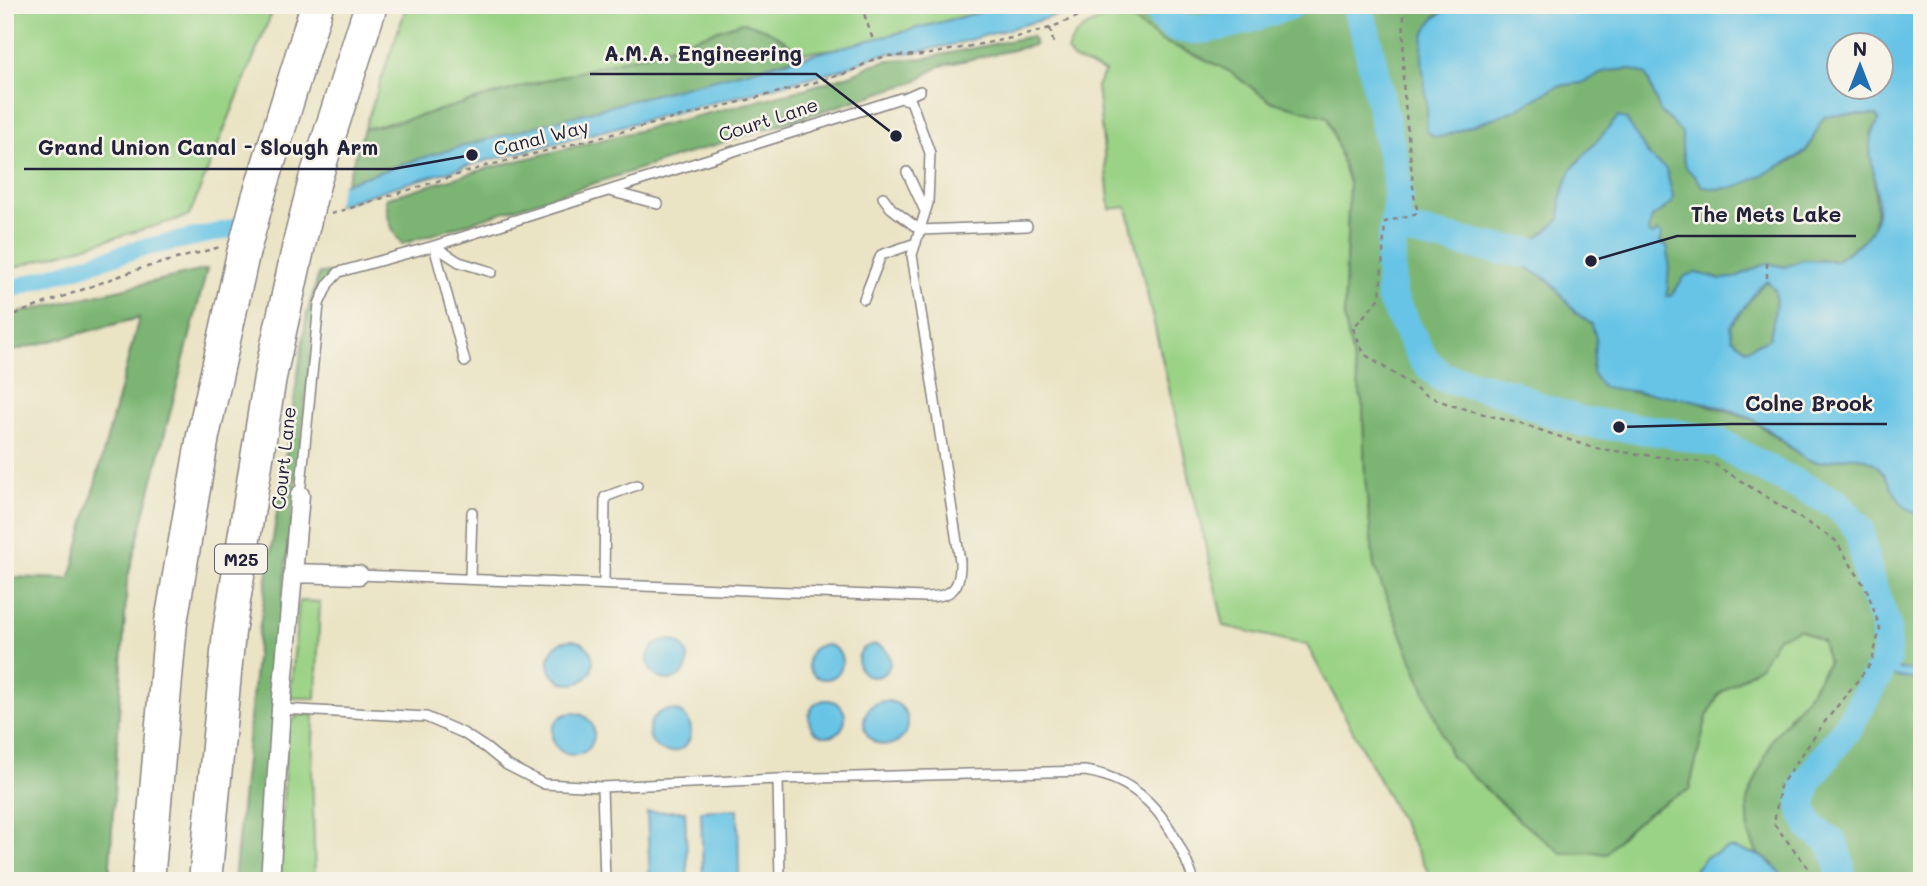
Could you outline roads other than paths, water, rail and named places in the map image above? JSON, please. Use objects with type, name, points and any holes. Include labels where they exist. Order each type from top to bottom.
[{"type":"highway","points":[[148,881],[171,622],[236,249],[258,198],[317,5]]},
{"type":"highway","name":"M25","points":[[205,881],[229,632],[270,377],[310,229],[315,180],[371,5]]},
{"type":"street","name":"Court Lane","points":[[270,881],[281,709],[300,495]]},
{"type":"street","points":[[293,573],[359,575]]},
{"type":"lane","name":"Court Lane","points":[[300,495],[318,316],[325,289],[339,272],[434,246],[920,91]]},
{"type":"lane","points":[[359,575],[924,597],[945,595],[956,586],[961,575],[960,562],[912,255],[928,203],[930,153],[913,105],[904,98]]},
{"type":"lane","points":[[906,172],[925,211]]},
{"type":"lane","points":[[609,191],[658,204]]},
{"type":"lane","points":[[883,197],[891,208],[920,230],[1027,226]]},
{"type":"lane","points":[[864,299],[881,255],[916,243]]},
{"type":"lane","points":[[434,246],[459,262],[492,272]]},
{"type":"lane","points":[[434,246],[465,362]]},
{"type":"lane","points":[[604,583],[605,497],[637,485]]},
{"type":"lane","points":[[470,579],[472,512]]},
{"type":"lane","points":[[281,709],[426,717],[463,733],[507,765],[544,784],[602,787],[778,779],[1085,771],[1099,773],[1131,787],[1150,802],[1176,841],[1194,881]]},
{"type":"lane","points":[[778,779],[780,881]]},
{"type":"lane","points":[[602,787],[605,881]]},
{"type":"water","points":[[1009,5],[1094,5],[955,44],[913,53],[890,53],[871,57],[843,69],[474,164],[252,233],[257,212],[435,154],[640,98]]},
{"type":"water","points":[[1460,5],[1730,5],[1754,9],[1780,5],[1922,5],[1922,517],[1902,503],[1878,466],[1866,459],[1851,457],[1814,462],[1807,460],[1765,427],[1733,411],[1677,397],[1602,387],[1592,372],[1596,338],[1592,324],[1575,312],[1550,281],[1505,255],[1501,245],[1513,241],[1533,242],[1560,219],[1561,198],[1571,170],[1618,117],[1626,119],[1649,156],[1666,169],[1672,203],[1652,217],[1648,233],[1654,235],[1657,231],[1662,235],[1660,242],[1667,245],[1667,296],[1671,296],[1685,276],[1696,273],[1721,279],[1734,278],[1767,263],[1785,267],[1803,260],[1836,261],[1857,246],[1873,227],[1878,207],[1870,145],[1879,119],[1875,115],[1824,117],[1808,148],[1799,156],[1743,184],[1723,189],[1702,186],[1689,170],[1683,155],[1682,133],[1660,111],[1646,74],[1629,69],[1607,71],[1581,83],[1558,86],[1515,110],[1444,136],[1434,137],[1427,131],[1422,61],[1425,34],[1431,22],[1442,12]],"holes":[[[1767,281],[1776,294],[1769,339],[1746,349],[1732,338],[1730,326],[1759,287]]]},
{"type":"water","points":[[571,640],[586,647],[593,662],[586,677],[571,684],[556,677],[549,662],[556,647]]},
{"type":"water","points":[[668,640],[676,641],[682,646],[687,652],[687,668],[682,674],[676,679],[668,680],[660,679],[654,674],[649,668],[648,660],[649,652],[654,646],[660,641]]},
{"type":"water","points":[[825,645],[837,650],[842,662],[837,674],[825,679],[813,674],[808,662],[813,650]]},
{"type":"water","points":[[874,645],[885,650],[890,661],[885,672],[874,677],[863,672],[858,661],[863,650]]},
{"type":"water","points":[[1886,660],[1897,669],[1922,671],[1922,680],[1878,674]]},
{"type":"water","points":[[827,700],[840,705],[845,718],[840,731],[827,736],[814,731],[809,718],[814,705]]},
{"type":"water","points":[[886,701],[895,702],[902,707],[907,714],[907,732],[902,739],[895,744],[886,745],[877,744],[870,739],[865,732],[864,723],[865,714],[870,707],[877,702]]},
{"type":"water","points":[[670,710],[685,716],[691,731],[685,746],[670,752],[655,746],[649,731],[655,716]]},
{"type":"water","points":[[573,713],[588,719],[594,734],[588,749],[573,755],[558,749],[552,734],[558,719]]},
{"type":"water","points":[[738,809],[739,881],[703,881],[701,811]]},
{"type":"water","points":[[685,811],[688,881],[650,881],[647,812]]},
{"type":"water","points":[[1729,848],[1765,859],[1783,876],[1781,881],[1685,881],[1706,857]]},
{"type":"waterway","points":[[1157,5],[1165,20],[1179,27],[1196,29],[1237,22],[1290,5]]},
{"type":"waterway","points":[[1354,5],[1365,31],[1396,172],[1398,197],[1390,262],[1391,297],[1423,359],[1442,377],[1511,394],[1543,409],[1583,422],[1666,432],[1720,443],[1837,504],[1859,529],[1869,579],[1886,625],[1886,660],[1849,725],[1806,783],[1802,807],[1810,827],[1833,843],[1841,881]]},
{"type":"waterway","points":[[5,291],[138,249],[223,231],[254,221]]},
{"type":"waterway","points":[[1394,228],[1498,249],[1542,254]]},
{"type":"place","name":"A.M.A. Engineering","points":[[896,136]]},
{"type":"place","name":"Grand Union Canal - Slough Arm","points":[[472,155]]},
{"type":"place","name":"The Mets Lake","points":[[1591,261]]},
{"type":"place","name":"Colne Brook","points":[[1619,427]]}]
